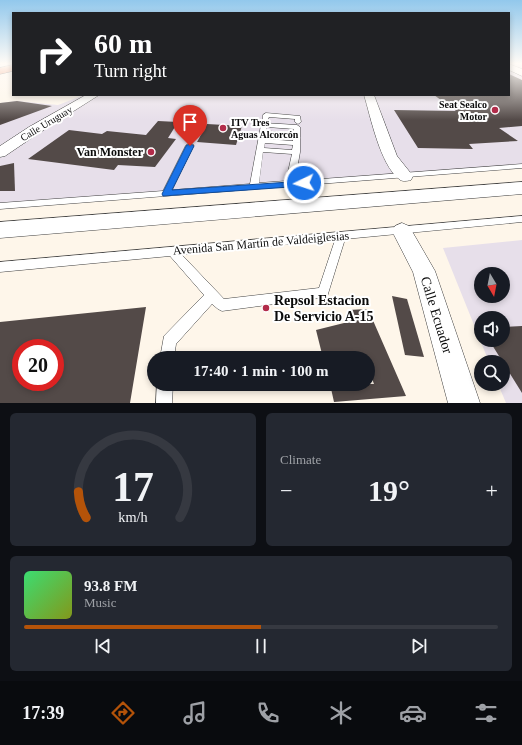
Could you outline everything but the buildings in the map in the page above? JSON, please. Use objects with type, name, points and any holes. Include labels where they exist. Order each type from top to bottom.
[{"type":"street","name":"Calle Uruguay","points":[[0,153],[34,130],[92,96]]},
{"type":"street","points":[[369,96],[390,157],[405,176]]},
{"type":"street","points":[[0,230],[522,188]]},
{"type":"street","name":"Calle Ecuador","points":[[402,231],[424,271],[464,403]]},
{"type":"lane","points":[[254,187],[264,126],[297,128],[296,152],[290,184]]},
{"type":"lane","points":[[262,141],[296,143]]},
{"type":"lane","points":[[166,194],[190,146]]},
{"type":"lane","points":[[260,150],[296,152]]},
{"type":"lane","points":[[0,206],[522,166]]},
{"type":"lane","name":"Avenida San Martín de Valdeiglesias","points":[[0,267],[522,219]]},
{"type":"lane","points":[[172,251],[222,305],[323,293],[341,236]]},
{"type":"lane","points":[[167,351],[168,341],[212,295]]},
{"type":"lane","points":[[164,403],[165,391]]},
{"type":"shaded area","points":[[510,83],[522,83],[522,168],[0,209],[0,103],[17,101],[58,105],[81,96],[510,96]]},
{"type":"shaded area","points":[[522,240],[522,403],[506,403],[501,391],[510,391],[510,355],[486,355],[483,347],[510,347],[510,311],[474,311],[474,325],[443,248]]},
{"type":"place","name":"Seat Sealco Motor","points":[[495,110]]},
{"type":"place","name":"ITV Tres Aguas Alcorcón","points":[[223,128]]},
{"type":"place","name":"Van Monster","points":[[151,152]]},
{"type":"place","name":"Repsol Estacion De Servicio A-15","points":[[266,308]]},
{"type":"route","points":[[190,146],[166,194],[304,183]]}]
